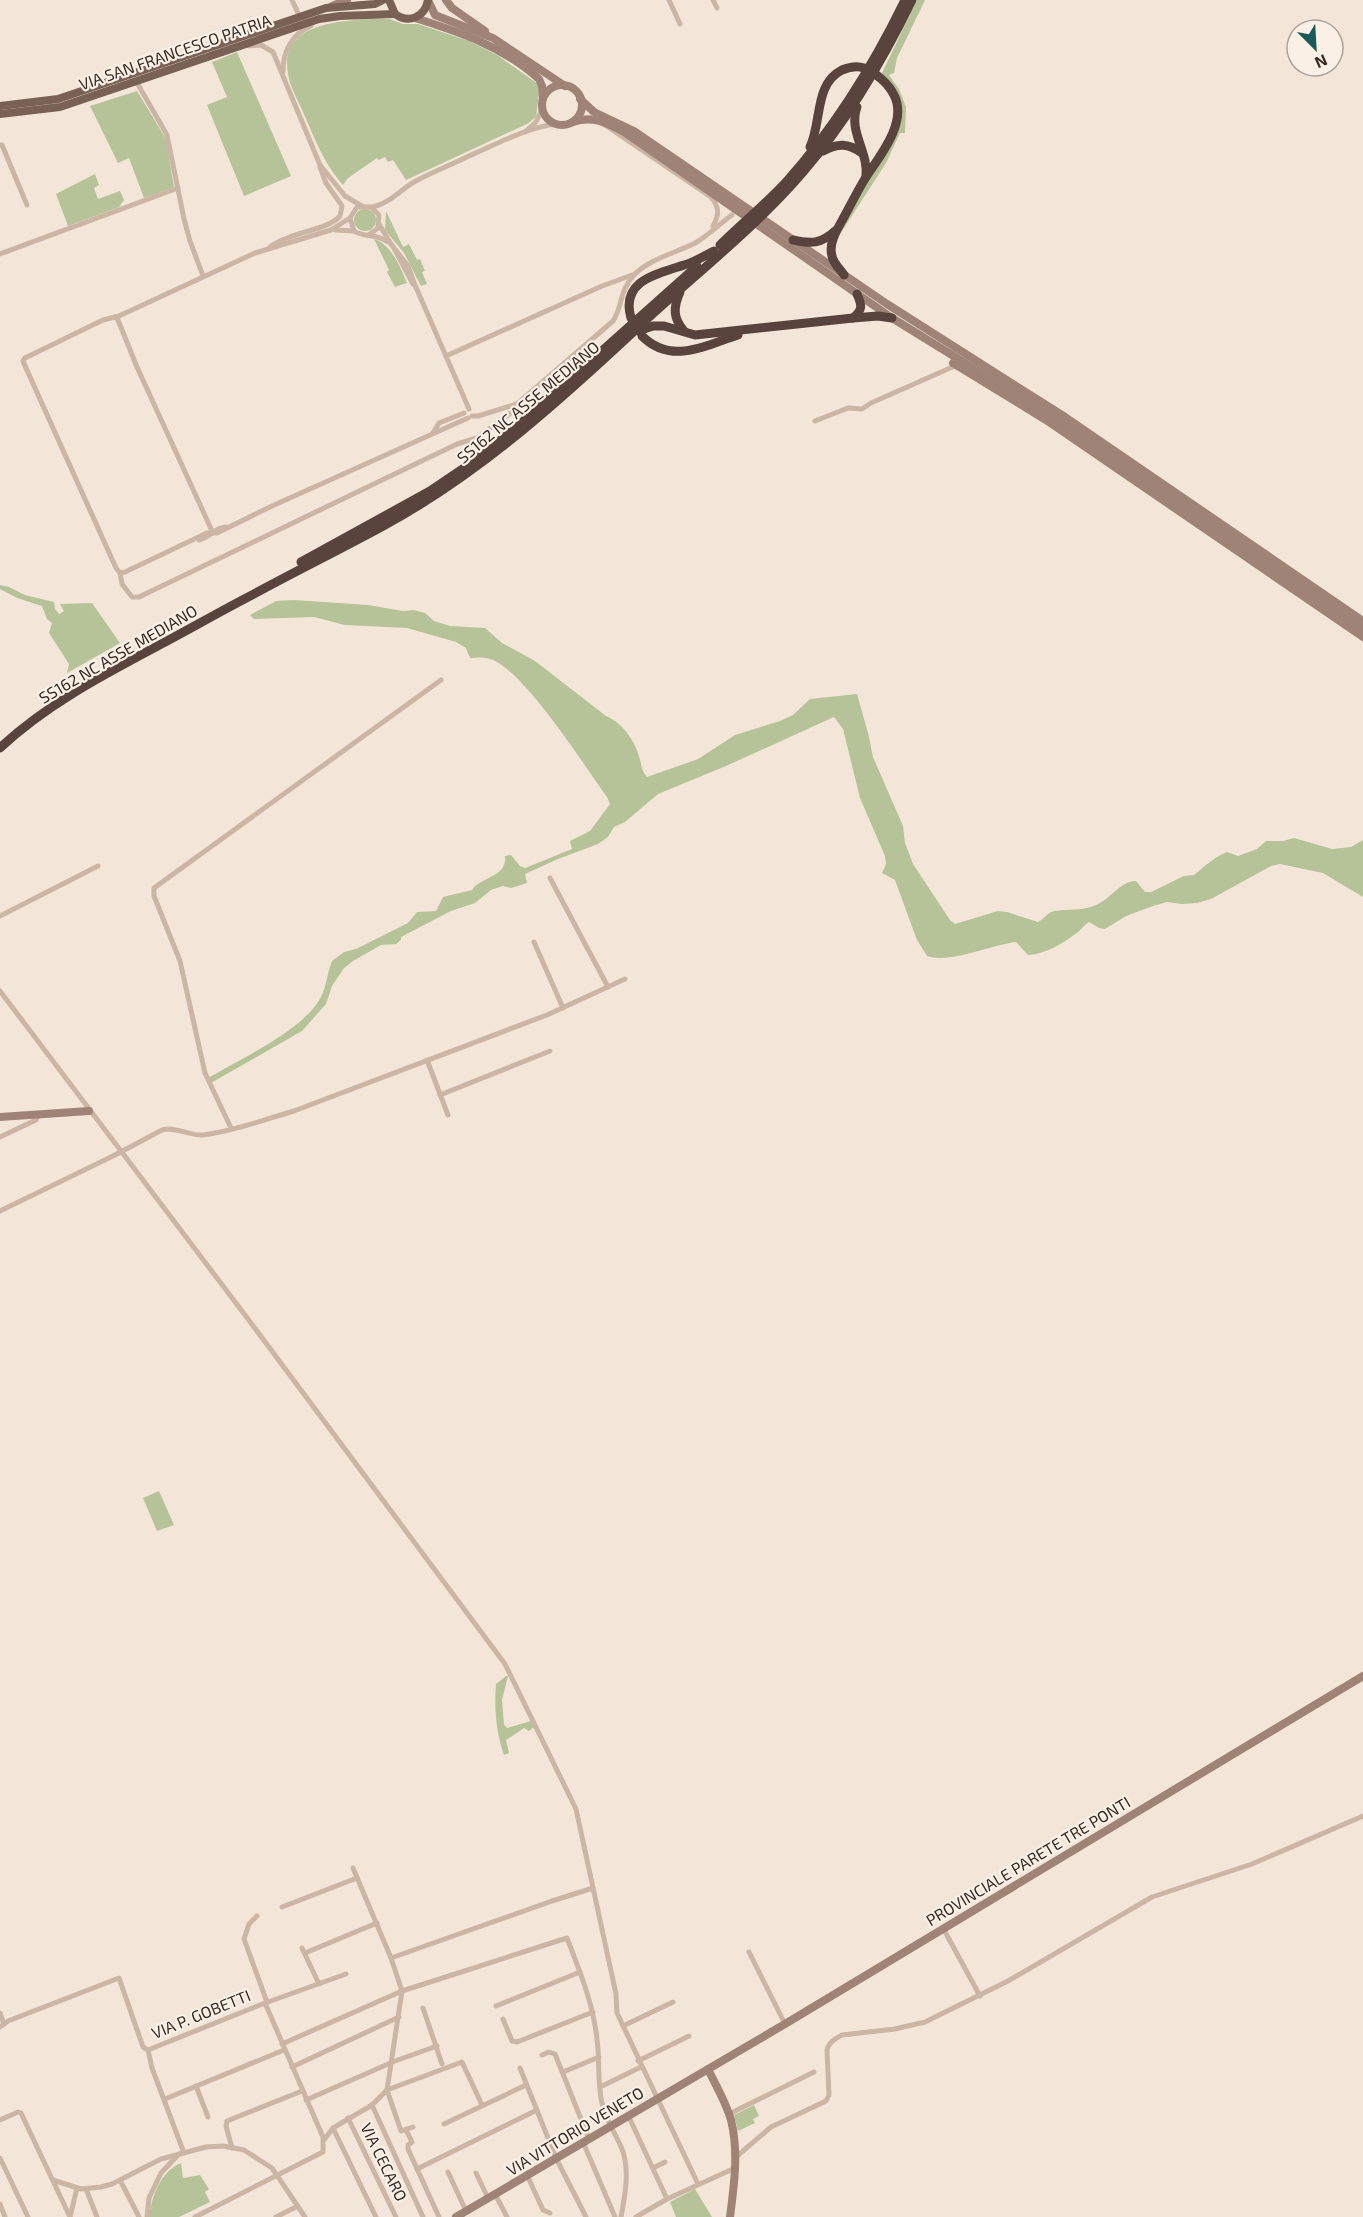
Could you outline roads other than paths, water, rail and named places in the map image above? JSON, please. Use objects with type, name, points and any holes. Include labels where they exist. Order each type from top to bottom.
[{"type":"highway","name":"SS162 NC ASSE MEDIANO","points":[[877,63],[905,0]]},
{"type":"highway","name":"SS162 NC ASSE MEDIANO","points":[[778,195],[867,80],[912,0]]},
{"type":"highway","points":[[799,167],[815,135],[823,89],[828,81],[840,71],[857,66],[872,72],[888,85],[895,96],[898,109],[896,123],[889,140],[837,230],[831,246],[832,256],[844,275]]},
{"type":"highway","name":"SS162 NC ASSE MEDIANO","points":[[542,409],[638,334],[730,240],[778,195],[818,154],[861,96],[867,80]]},
{"type":"highway","points":[[861,96],[854,114],[854,126],[864,154],[866,177]]},
{"type":"highway","points":[[818,154],[838,144],[855,147],[864,154]]},
{"type":"highway","points":[[793,240],[813,244],[837,230]]},
{"type":"highway","name":"SS162 NC ASSE MEDIANO","points":[[3,742],[63,699],[129,658],[430,491],[467,466],[513,434],[714,251],[730,240]]},
{"type":"highway","points":[[631,318],[629,303],[641,281],[695,261],[714,251]]},
{"type":"highway","points":[[681,289],[674,313],[678,325],[684,331]]},
{"type":"highway","points":[[853,318],[861,310],[857,294]]},
{"type":"highway","points":[[751,330],[696,349],[680,352],[667,351],[638,334],[653,326],[672,328],[695,335],[853,318],[878,316],[892,318]]},
{"type":"main road","points":[[326,8],[347,0]]},
{"type":"main road","name":"VIA SAN FRANCESCO PATRIA","points":[[0,106],[58,99],[326,8],[375,4],[384,0]]},
{"type":"main road","points":[[389,0],[395,14]]},
{"type":"main road","points":[[428,0],[435,15],[493,38]]},
{"type":"main road","points":[[415,18],[424,11],[428,0]]},
{"type":"main road","points":[[446,0],[452,8],[493,38],[574,91],[594,112],[634,131],[1363,629]]},
{"type":"main road","name":"VIA SAN FRANCESCO PATRIA","points":[[0,114],[60,107],[319,19],[395,14],[404,19],[415,18]]},
{"type":"main road","points":[[415,18],[466,34],[500,51],[539,79],[542,86],[542,109],[547,119],[562,125],[587,118],[598,120],[624,132],[892,318],[1071,429],[1363,621]]},
{"type":"main road","points":[[543,98],[552,88],[565,86]]},
{"type":"main road","points":[[573,122],[580,112],[580,99]]},
{"type":"main road","points":[[932,344],[943,356],[957,365],[1071,429],[1363,637]]},
{"type":"main road","points":[[0,1117],[89,1110]]},
{"type":"main road","name":"PROVINCIALE PARETE TRE PONTI","points":[[708,2069],[1363,1676]]},
{"type":"main road","points":[[708,2069],[729,2114],[736,2157],[730,2217]]},
{"type":"main road","name":"VIA VITTORIO VENETO","points":[[456,2217],[708,2069]]},
{"type":"street","points":[[292,0],[298,13]]},
{"type":"street","points":[[669,0],[680,24]]},
{"type":"street","points":[[713,0],[717,8]]},
{"type":"street","points":[[285,81],[284,56],[296,34],[307,27],[340,16]]},
{"type":"street","points":[[239,46],[256,45],[268,48],[277,59],[326,183],[342,206],[340,216],[333,223],[284,238],[268,249]]},
{"type":"street","points":[[136,81],[167,135],[190,241],[203,276]]},
{"type":"street","points":[[525,132],[536,122],[542,109]]},
{"type":"street","points":[[598,120],[711,197],[717,204],[719,213],[710,231]]},
{"type":"street","points":[[320,165],[345,196],[362,206],[371,207],[389,200],[416,181],[525,132],[556,124]]},
{"type":"street","points":[[0,145],[2,145],[27,205]]},
{"type":"street","points":[[0,254],[178,188]]},
{"type":"street","points":[[345,196],[354,231]]},
{"type":"street","points":[[389,200],[379,215],[379,224],[410,281],[415,285],[468,414]]},
{"type":"street","points":[[362,206],[331,230],[268,249],[203,276],[29,355],[23,361],[120,573],[122,584],[132,597],[139,597],[457,444],[477,438],[512,412],[517,404],[613,321],[617,315],[621,294],[635,274]]},
{"type":"street","points":[[371,207],[379,215]]},
{"type":"street","points":[[719,213],[749,217]]},
{"type":"street","points":[[446,356],[602,286],[635,274],[655,261],[696,243],[732,215]]},
{"type":"street","points":[[370,234],[379,224]]},
{"type":"street","points":[[331,230],[370,234],[384,239],[392,246]]},
{"type":"street","points":[[115,316],[207,520],[209,531],[213,533]]},
{"type":"street","points":[[815,422],[848,408],[862,409],[957,365]]},
{"type":"street","points":[[120,573],[224,530],[226,527],[433,433],[439,423],[468,414],[484,414],[517,404]]},
{"type":"street","points":[[231,1128],[204,1073],[180,961],[154,896],[154,888],[441,680]]},
{"type":"street","points":[[0,916],[98,866]]},
{"type":"street","points":[[550,878],[608,987]]},
{"type":"street","points":[[534,942],[563,1008]]},
{"type":"street","points":[[0,1211],[168,1128],[204,1135],[294,1111],[563,1008],[625,979]]},
{"type":"street","points":[[0,991],[505,1664],[576,1809],[616,1994],[617,2013],[698,2184]]},
{"type":"street","points":[[440,1095],[550,1051]]},
{"type":"street","points":[[427,1060],[448,1115]]},
{"type":"street","points":[[0,1137],[36,1120],[39,1114]]},
{"type":"street","points":[[736,2157],[771,2127],[826,2101],[829,2090],[827,2050],[836,2038],[895,2030],[925,2022],[980,1996],[1152,1897],[1252,1864],[1363,1816]]},
{"type":"street","points":[[353,1868],[391,1958],[402,1991],[387,2090],[401,2131],[413,2127]]},
{"type":"street","points":[[284,1909],[357,1878]]},
{"type":"street","points":[[391,1958],[552,1900],[593,1888]]},
{"type":"street","points":[[195,2217],[323,2152],[324,2140],[283,2047],[244,1939],[249,1924],[258,1916]]},
{"type":"street","points":[[319,1984],[303,1951],[377,1923]]},
{"type":"street","points":[[943,1928],[980,1996]]},
{"type":"street","points":[[165,2099],[402,1991],[567,1938],[588,1990],[593,2012],[603,2109],[623,2151],[626,2166],[621,2217]]},
{"type":"street","points":[[749,1952],[785,2024]]},
{"type":"street","points":[[496,2006],[580,1972]]},
{"type":"street","name":"VIA P. GOBETTI","points":[[148,2050],[345,1974]]},
{"type":"street","points":[[0,2013],[2,2025],[119,1978],[143,2047],[148,2050],[182,2154]]},
{"type":"street","points":[[623,2026],[673,2002]]},
{"type":"street","points":[[423,2008],[442,2064]]},
{"type":"street","points":[[503,2019],[512,2041],[517,2042],[593,2012]]},
{"type":"street","points":[[292,2067],[399,2017]]},
{"type":"street","points":[[600,2087],[689,2036]]},
{"type":"street","points":[[306,2100],[437,2046]]},
{"type":"street","points":[[542,2055],[553,2052],[563,2072],[615,2217]]},
{"type":"street","points":[[563,2072],[599,2057]]},
{"type":"street","points":[[324,2140],[333,2128],[372,2105],[387,2090],[462,2062],[482,2106]]},
{"type":"street","points":[[520,2068],[556,2158],[586,2217]]},
{"type":"street","points":[[729,2114],[814,2072]]},
{"type":"street","points":[[196,2086],[208,2117]]},
{"type":"street","points":[[444,2124],[524,2086]]},
{"type":"street","points":[[232,2148],[226,2126],[227,2121],[302,2091]]},
{"type":"street","points":[[372,2105],[423,2217]]},
{"type":"street","points":[[417,2169],[537,2110]]},
{"type":"street","points":[[0,2120],[18,2112],[21,2113],[70,2217]]},
{"type":"street","points":[[628,2115],[667,2199]]},
{"type":"street","name":"VIA CECARO","points":[[348,2118],[396,2217]]},
{"type":"street","points":[[333,2128],[376,2217]]},
{"type":"street","points":[[408,2132],[412,2142],[408,2145],[408,2149],[439,2217]]},
{"type":"street","points":[[53,2180],[77,2188],[101,2187],[161,2159],[206,2147],[232,2148],[257,2156],[278,2175],[305,2217]]},
{"type":"street","points":[[147,2217],[149,2198],[161,2173],[182,2154]]},
{"type":"street","points":[[0,2158],[28,2217]]},
{"type":"street","points":[[653,2168],[665,2162]]},
{"type":"street","points":[[636,2217],[667,2199],[735,2168]]},
{"type":"street","points":[[448,2172],[466,2211]]},
{"type":"street","points":[[476,2173],[507,2217]]},
{"type":"street","points":[[527,2175],[543,2210],[550,2212]]},
{"type":"street","points":[[120,2180],[139,2217]]},
{"type":"street","points":[[70,2217],[77,2188]]},
{"type":"street","points":[[86,2188],[97,2217]]},
{"type":"street","points":[[0,2204],[5,2217]]},
{"type":"street","points":[[276,2217],[298,2206]]}]
